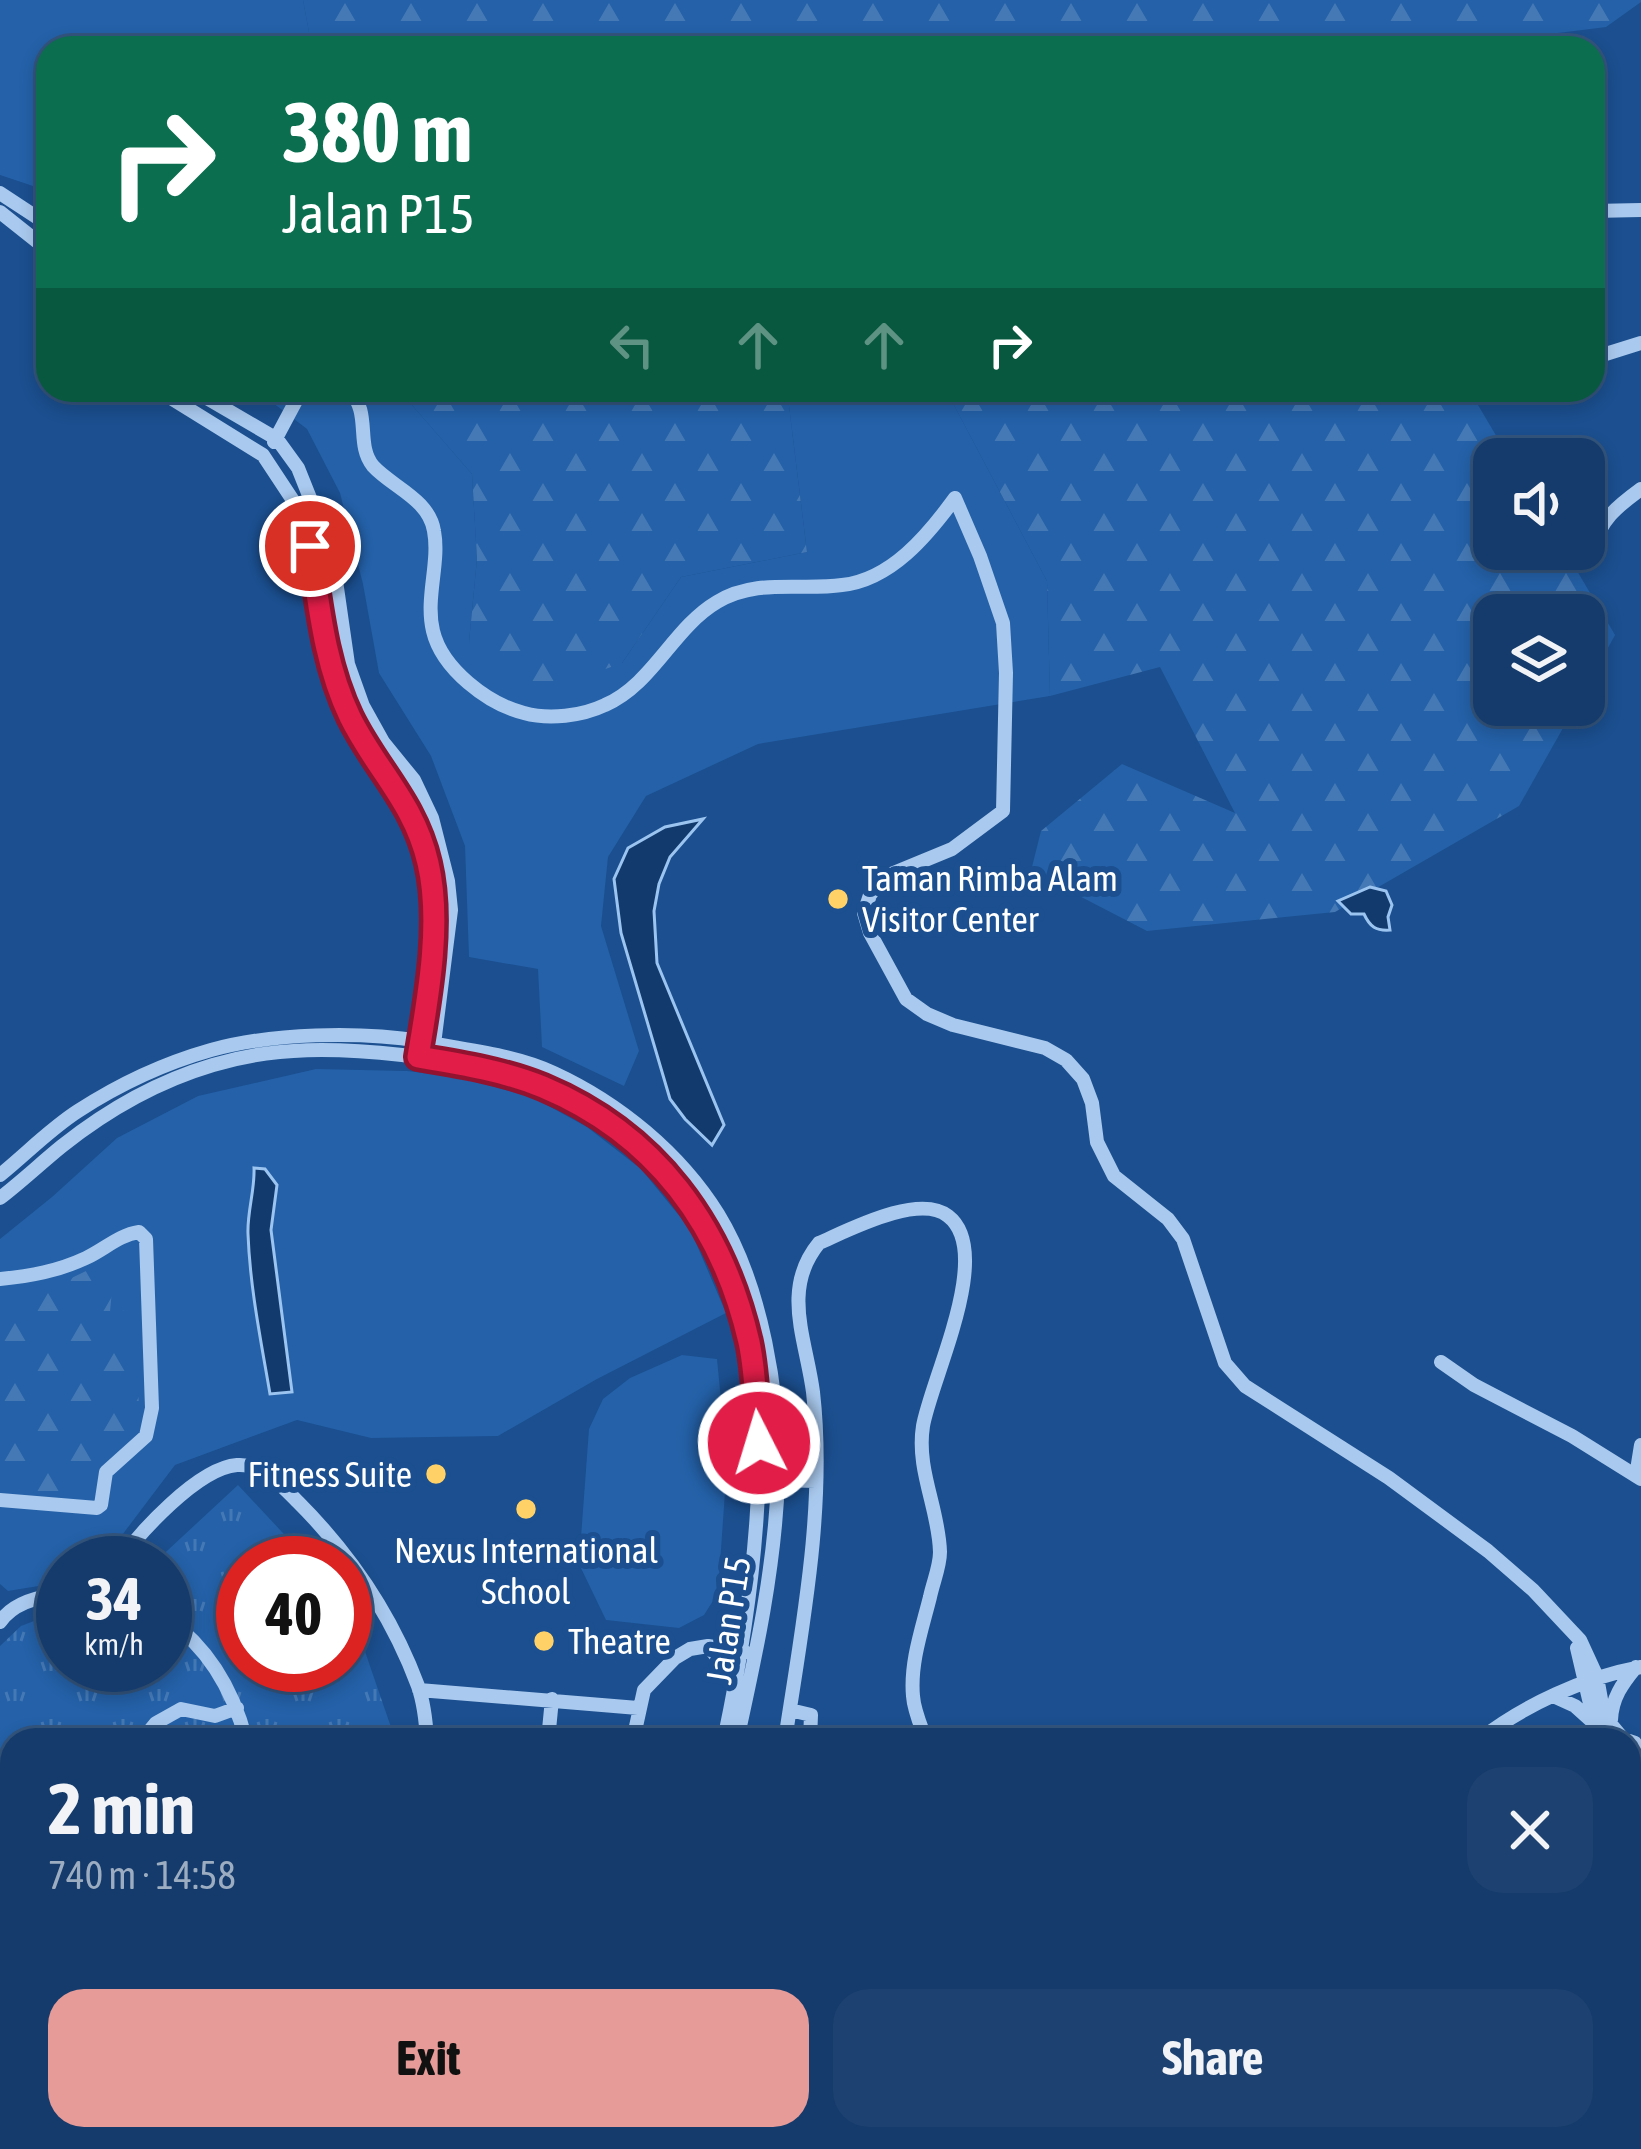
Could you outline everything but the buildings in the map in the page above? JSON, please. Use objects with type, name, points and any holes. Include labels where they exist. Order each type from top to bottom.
[{"type":"street","points":[[0,193],[36,217]]},
{"type":"street","points":[[1605,211],[1641,210]]},
{"type":"street","points":[[0,212],[36,241]]},
{"type":"street","points":[[1605,354],[1641,343]]},
{"type":"street","points":[[178,402],[263,455],[296,505],[310,546],[333,679],[352,720],[417,825],[430,868],[432,1017],[466,1050]]},
{"type":"street","points":[[214,402],[277,439],[298,468],[332,553],[348,664],[364,706],[383,742],[414,780],[437,833],[451,910],[426,1050]]},
{"type":"street","points":[[263,455],[296,402]]},
{"type":"street","points":[[357,402],[371,464],[418,502],[434,527],[431,626],[438,648],[459,674],[525,714],[569,715],[602,707],[632,691],[697,614],[728,595],[761,586],[844,586],[867,578],[929,533],[955,498],[1003,622],[1003,812],[952,849],[884,877],[864,914],[880,951],[906,999],[927,1014],[1045,1048],[1066,1060],[1083,1079],[1097,1142],[1114,1175],[1168,1219],[1183,1239],[1225,1363],[1245,1386],[1348,1449],[1488,1551],[1569,1627],[1592,1679],[1591,1708],[1604,1728]]},
{"type":"street","points":[[1605,520],[1641,489]]},
{"type":"street","points":[[399,1037],[432,1017]]},
{"type":"street","points":[[0,1198],[106,1115],[242,1043],[304,1037],[399,1037],[426,1050]]},
{"type":"street","points":[[0,1175],[74,1113],[122,1085],[212,1057],[295,1048],[426,1050]]},
{"type":"street","name":"Jalan P15","points":[[426,1050],[466,1050],[549,1070],[593,1093],[645,1130],[690,1175],[719,1216],[773,1396],[778,1437],[778,1480],[762,1625],[736,1681],[726,1728]]},
{"type":"street","name":"Jalan P15","points":[[426,1050],[540,1086],[589,1108],[620,1129],[678,1186],[746,1301],[759,1443],[744,1627],[748,1652],[738,1728]]},
{"type":"street","points":[[787,1728],[816,1481],[813,1391],[796,1296],[799,1278],[819,1243],[916,1207],[950,1216],[960,1231],[965,1256],[956,1323],[923,1429],[922,1460],[940,1557],[914,1668],[913,1699],[922,1728]]},
{"type":"street","points":[[0,1279],[54,1272],[125,1234],[139,1232],[146,1239],[152,1408],[146,1436],[106,1472],[97,1508],[0,1500]]},
{"type":"street","points":[[1441,1362],[1638,1477],[1641,1445]]},
{"type":"street","points":[[139,1536],[175,1500],[210,1475],[236,1465],[262,1471],[324,1528],[362,1577],[395,1634],[419,1690],[425,1728]]},
{"type":"street","points":[[778,1480],[816,1481]]},
{"type":"street","points":[[2,1614],[36,1599]]},
{"type":"street","points":[[635,1728],[644,1690],[664,1666],[690,1649],[728,1640],[744,1627]]},
{"type":"street","points":[[192,1638],[213,1662],[243,1728]]},
{"type":"street","points":[[708,1646],[748,1652]]},
{"type":"street","points":[[708,1646],[736,1681]]},
{"type":"street","points":[[1583,1655],[1604,1664],[1636,1667]]},
{"type":"street","points":[[1560,1694],[1579,1670],[1583,1655]]},
{"type":"street","points":[[1495,1728],[1592,1679],[1636,1667]]},
{"type":"street","points":[[1607,1728],[1612,1705],[1636,1667]]},
{"type":"street","points":[[419,1690],[638,1708]]},
{"type":"street","points":[[1560,1694],[1602,1728]]},
{"type":"street","points":[[549,1728],[552,1700]]},
{"type":"street","points":[[152,1728],[181,1709],[215,1716],[237,1708]]},
{"type":"street","points":[[790,1710],[811,1714],[810,1728]]},
{"type":"green space","points":[[0,0],[303,0],[310,36],[36,36],[36,187],[0,175]]},
{"type":"green space","points":[[303,0],[1641,0],[1606,27],[1534,36],[310,36]]},
{"type":"green space","points":[[272,402],[409,402],[472,474],[477,559],[469,642],[622,663],[681,577],[807,552],[788,402],[952,402],[1047,581],[1050,696],[758,744],[646,796],[608,857],[601,926],[639,1051],[624,1086],[542,1047],[538,969],[469,957],[465,846],[431,756],[379,673],[340,493],[307,429]]},
{"type":"green space","points":[[409,402],[788,402],[807,552],[681,577],[622,663],[567,683],[507,687],[469,642],[477,559],[472,474]]},
{"type":"green space","points":[[952,402],[1476,402],[1498,438],[1473,438],[1473,570],[1576,570],[1591,594],[1473,594],[1473,726],[1564,726],[1519,806],[1335,912],[1147,931],[1031,871],[1041,831],[1122,764],[1235,813],[1160,667],[1050,696],[1047,581]]},
{"type":"green space","points":[[1605,618],[1615,635],[1605,653]]},
{"type":"green space","points":[[316,1069],[464,1078],[534,1098],[587,1127],[641,1169],[690,1229],[726,1313],[498,1436],[371,1438],[297,1420],[175,1465],[121,1536],[36,1536],[36,1586],[8,1591],[0,1584],[0,1239],[117,1138],[198,1096]]},
{"type":"green space","points":[[115,1257],[110,1312],[133,1310],[140,1422],[96,1464],[85,1493],[0,1491],[0,1297],[57,1285]]},
{"type":"green space","points":[[682,1355],[717,1359],[727,1463],[718,1593],[704,1615],[679,1628],[606,1620],[579,1564],[589,1429],[603,1399],[630,1378]]},
{"type":"green space","points":[[238,1485],[286,1536],[216,1536],[216,1692],[372,1692],[372,1672],[391,1728],[0,1728],[0,1646],[21,1626],[36,1620],[36,1692],[192,1692],[192,1536],[183,1536]]},
{"type":"shaded area","points":[[703,819],[670,857],[654,911],[657,963],[724,1125],[712,1145],[670,1099],[621,933],[614,879],[628,848],[665,827]]},
{"type":"shaded area","points":[[1370,887],[1386,891],[1392,905],[1390,930],[1374,927],[1364,914],[1351,914],[1338,901]]},
{"type":"shaded area","points":[[254,1168],[265,1169],[277,1185],[271,1230],[292,1392],[270,1394],[248,1234]]},
{"type":"place","name":"Taman Rimba Alam Visitor Center","points":[[838,899]]},
{"type":"place","name":"Fitness Suite","points":[[436,1474]]},
{"type":"place","name":"Nexus International School","points":[[526,1509]]},
{"type":"place","name":"Theatre","points":[[544,1641]]},
{"type":"route","points":[[310,546],[333,679],[368,748],[417,825],[430,868],[430,974],[418,1057],[503,1074],[589,1108],[620,1129],[678,1186],[701,1221],[739,1303],[750,1348],[759,1443]]}]
